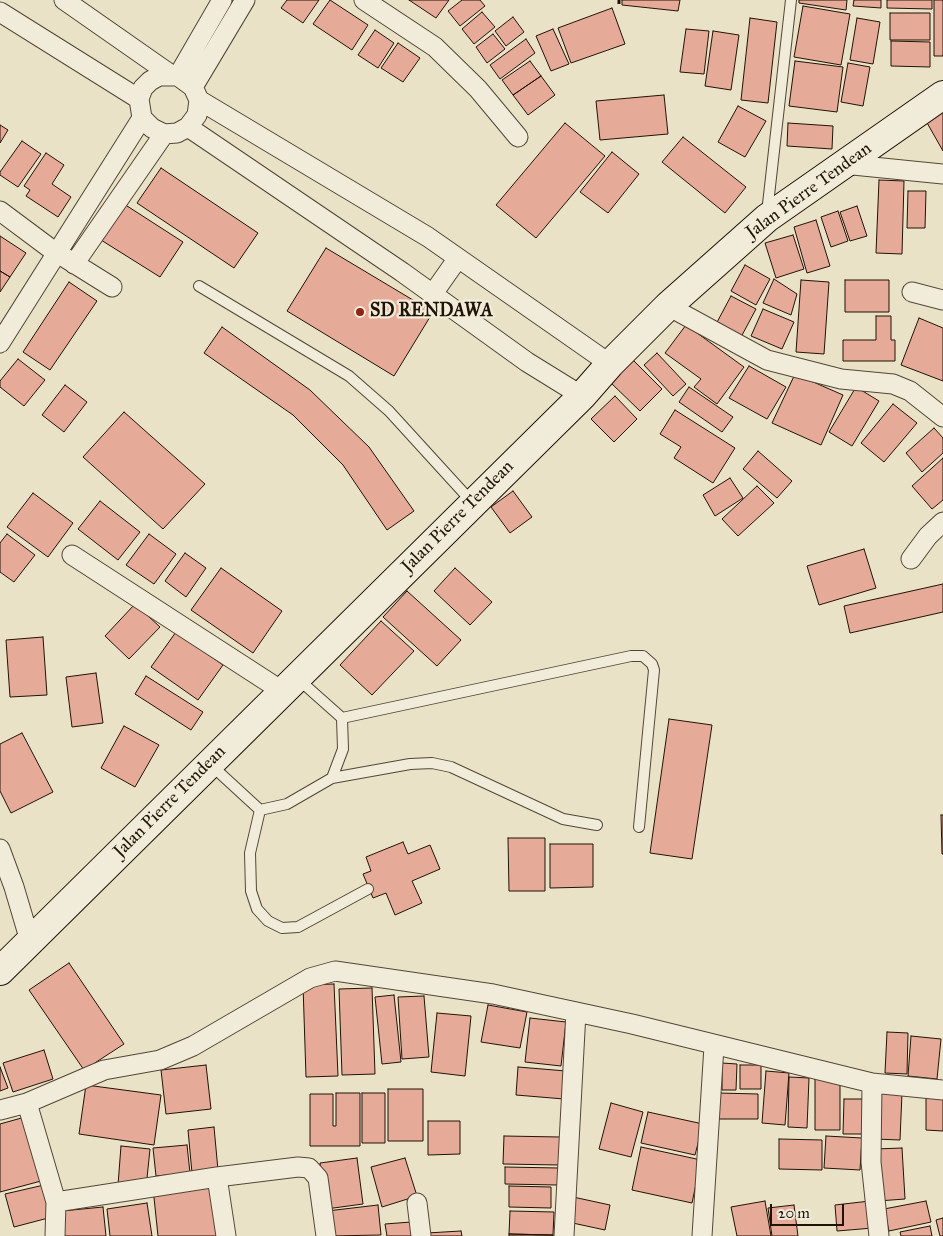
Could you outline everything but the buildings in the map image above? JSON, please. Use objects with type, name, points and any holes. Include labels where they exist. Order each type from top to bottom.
[{"type":"street","points":[[64,0],[174,75],[196,93],[428,236],[610,364]]},
{"type":"street","points":[[174,75],[222,0]]},
{"type":"street","points":[[142,118],[152,128],[164,134],[177,133],[188,127],[197,115],[196,93],[245,0]]},
{"type":"street","points":[[364,0],[387,6],[435,47],[478,89],[518,137]]},
{"type":"street","points":[[0,12],[140,99]]},
{"type":"street","points":[[0,343],[142,118],[140,99],[143,88],[159,76],[174,75]]},
{"type":"street","name":"Jalan Pierre Tendean","points":[[0,971],[472,502],[582,396],[610,364],[668,306],[767,218],[943,95]]},
{"type":"street","points":[[188,127],[527,362],[582,396]]},
{"type":"street","points":[[74,264],[164,134]]},
{"type":"street","points":[[844,164],[943,174]]},
{"type":"street","points":[[0,211],[74,264],[112,287]]},
{"type":"street","points":[[432,295],[458,258]]},
{"type":"street","points":[[912,292],[943,300]]},
{"type":"street","points":[[668,306],[767,360],[841,379],[893,384],[910,391],[943,417]]},
{"type":"street","points":[[911,559],[928,536],[943,522]]},
{"type":"street","points":[[72,555],[289,684]]},
{"type":"street","points":[[0,849],[14,887],[30,941]]},
{"type":"street","points":[[0,1110],[27,1103],[104,1070],[160,1060],[193,1046],[310,978],[335,971],[493,994],[872,1083],[943,1090]]},
{"type":"street","points":[[564,1236],[576,1012]]},
{"type":"street","points":[[702,1236],[714,1046]]},
{"type":"street","points":[[872,1083],[871,1162],[880,1236]]},
{"type":"street","points":[[27,1103],[56,1202],[54,1236]]},
{"type":"street","points":[[56,1202],[217,1177],[298,1167],[309,1168],[318,1178],[326,1236]]},
{"type":"street","points":[[217,1177],[226,1236]]},
{"type":"street","points":[[417,1203],[421,1236]]},
{"type":"lane","points":[[767,218],[791,0]]},
{"type":"lane","points":[[199,286],[349,376],[389,411],[472,502]]},
{"type":"lane","points":[[289,684],[342,718],[631,656],[643,656],[652,664],[654,670],[639,827]]},
{"type":"lane","points":[[332,778],[343,749],[342,718]]},
{"type":"lane","points":[[209,763],[260,810]]},
{"type":"lane","points":[[260,810],[287,804],[332,778],[410,764],[432,763],[451,767],[563,819],[597,825]]},
{"type":"lane","points":[[260,810],[250,853],[251,892],[257,909],[268,921],[282,928],[298,927],[368,890]]},
{"type":"place","name":"SD RENDAWA","points":[[360,312]]}]
